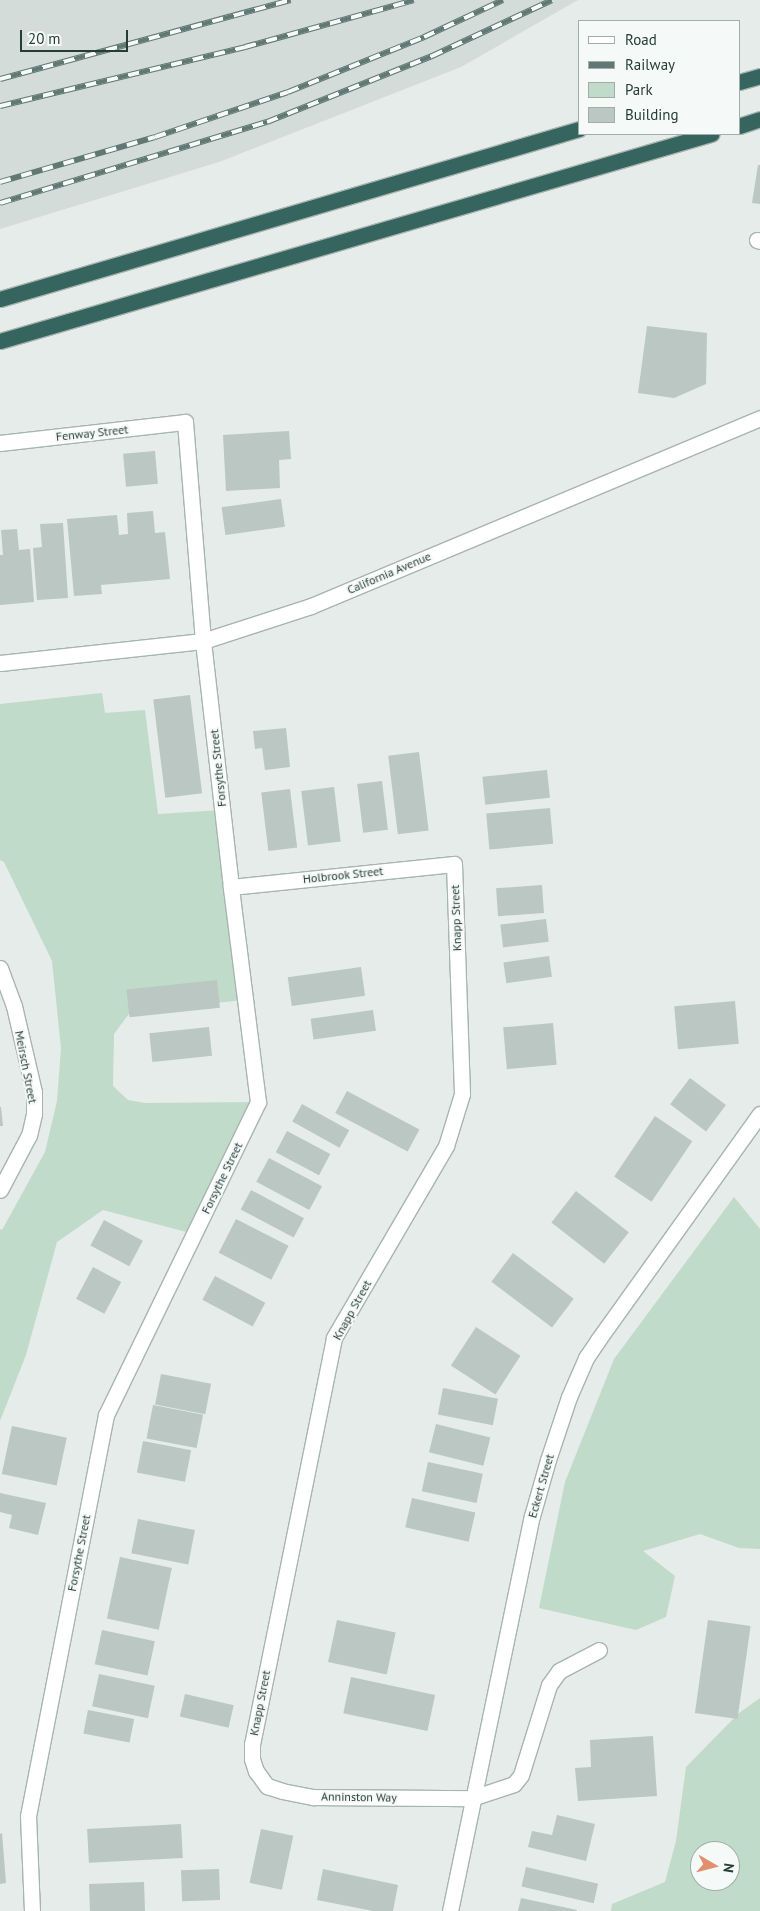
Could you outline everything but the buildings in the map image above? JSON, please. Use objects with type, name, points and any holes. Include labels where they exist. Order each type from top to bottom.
[{"type":"highway","points":[[740,82],[760,76]]},
{"type":"highway","points":[[740,126],[760,119]]},
{"type":"highway","points":[[0,299],[578,129]]},
{"type":"highway","points":[[0,341],[708,135]]},
{"type":"street","name":"California Avenue","points":[[0,663],[204,641],[310,606],[760,418]]},
{"type":"street","name":"Fenway Street","points":[[0,443],[185,422]]},
{"type":"street","name":"Forsythe Street","points":[[32,1911],[28,1816],[106,1415],[258,1102],[231,887],[204,641],[185,422]]},
{"type":"street","name":"Holbrook Street","points":[[231,887],[454,864]]},
{"type":"street","name":"Knapp Street","points":[[256,1771],[252,1759],[252,1744],[334,1338],[446,1146],[462,1094],[454,864]]},
{"type":"street","name":"Meirsch Street","points":[[0,968],[14,1006],[34,1092],[34,1114],[29,1135],[0,1190]]},
{"type":"street","name":"Eckert Street","points":[[450,1911],[532,1516],[548,1460],[570,1397],[590,1352],[760,1114]]},
{"type":"street","name":"Anninston Way","points":[[256,1771],[267,1786],[282,1792],[314,1796],[472,1798],[514,1784],[521,1775],[549,1684],[559,1671],[599,1650]]},
{"type":"shaded area","points":[[0,0],[578,0],[461,67],[219,162],[0,229]]},
{"type":"green space","points":[[102,693],[105,713],[145,710],[158,814],[222,810],[245,1000],[131,1011],[114,1034],[113,1086],[128,1100],[145,1103],[258,1102],[194,1234],[103,1210],[57,1242],[26,1355],[0,1421],[0,1229],[2,1230],[45,1152],[57,1101],[61,1048],[52,961],[4,862],[0,860],[0,704]]},
{"type":"green space","points":[[734,1197],[760,1229],[760,1549],[739,1548],[700,1534],[643,1551],[675,1576],[666,1617],[636,1630],[539,1608],[565,1482],[614,1359]]},
{"type":"green space","points":[[760,1698],[760,1911],[611,1911],[612,1904],[665,1882],[676,1841],[686,1767],[739,1713]]},
{"type":"railway","points":[[0,79],[290,0]]},
{"type":"railway","points":[[0,106],[245,47],[414,0]]},
{"type":"railway","points":[[0,182],[155,137],[288,92],[424,37],[503,0]]},
{"type":"railway","points":[[0,203],[267,122],[432,56],[552,0]]}]
